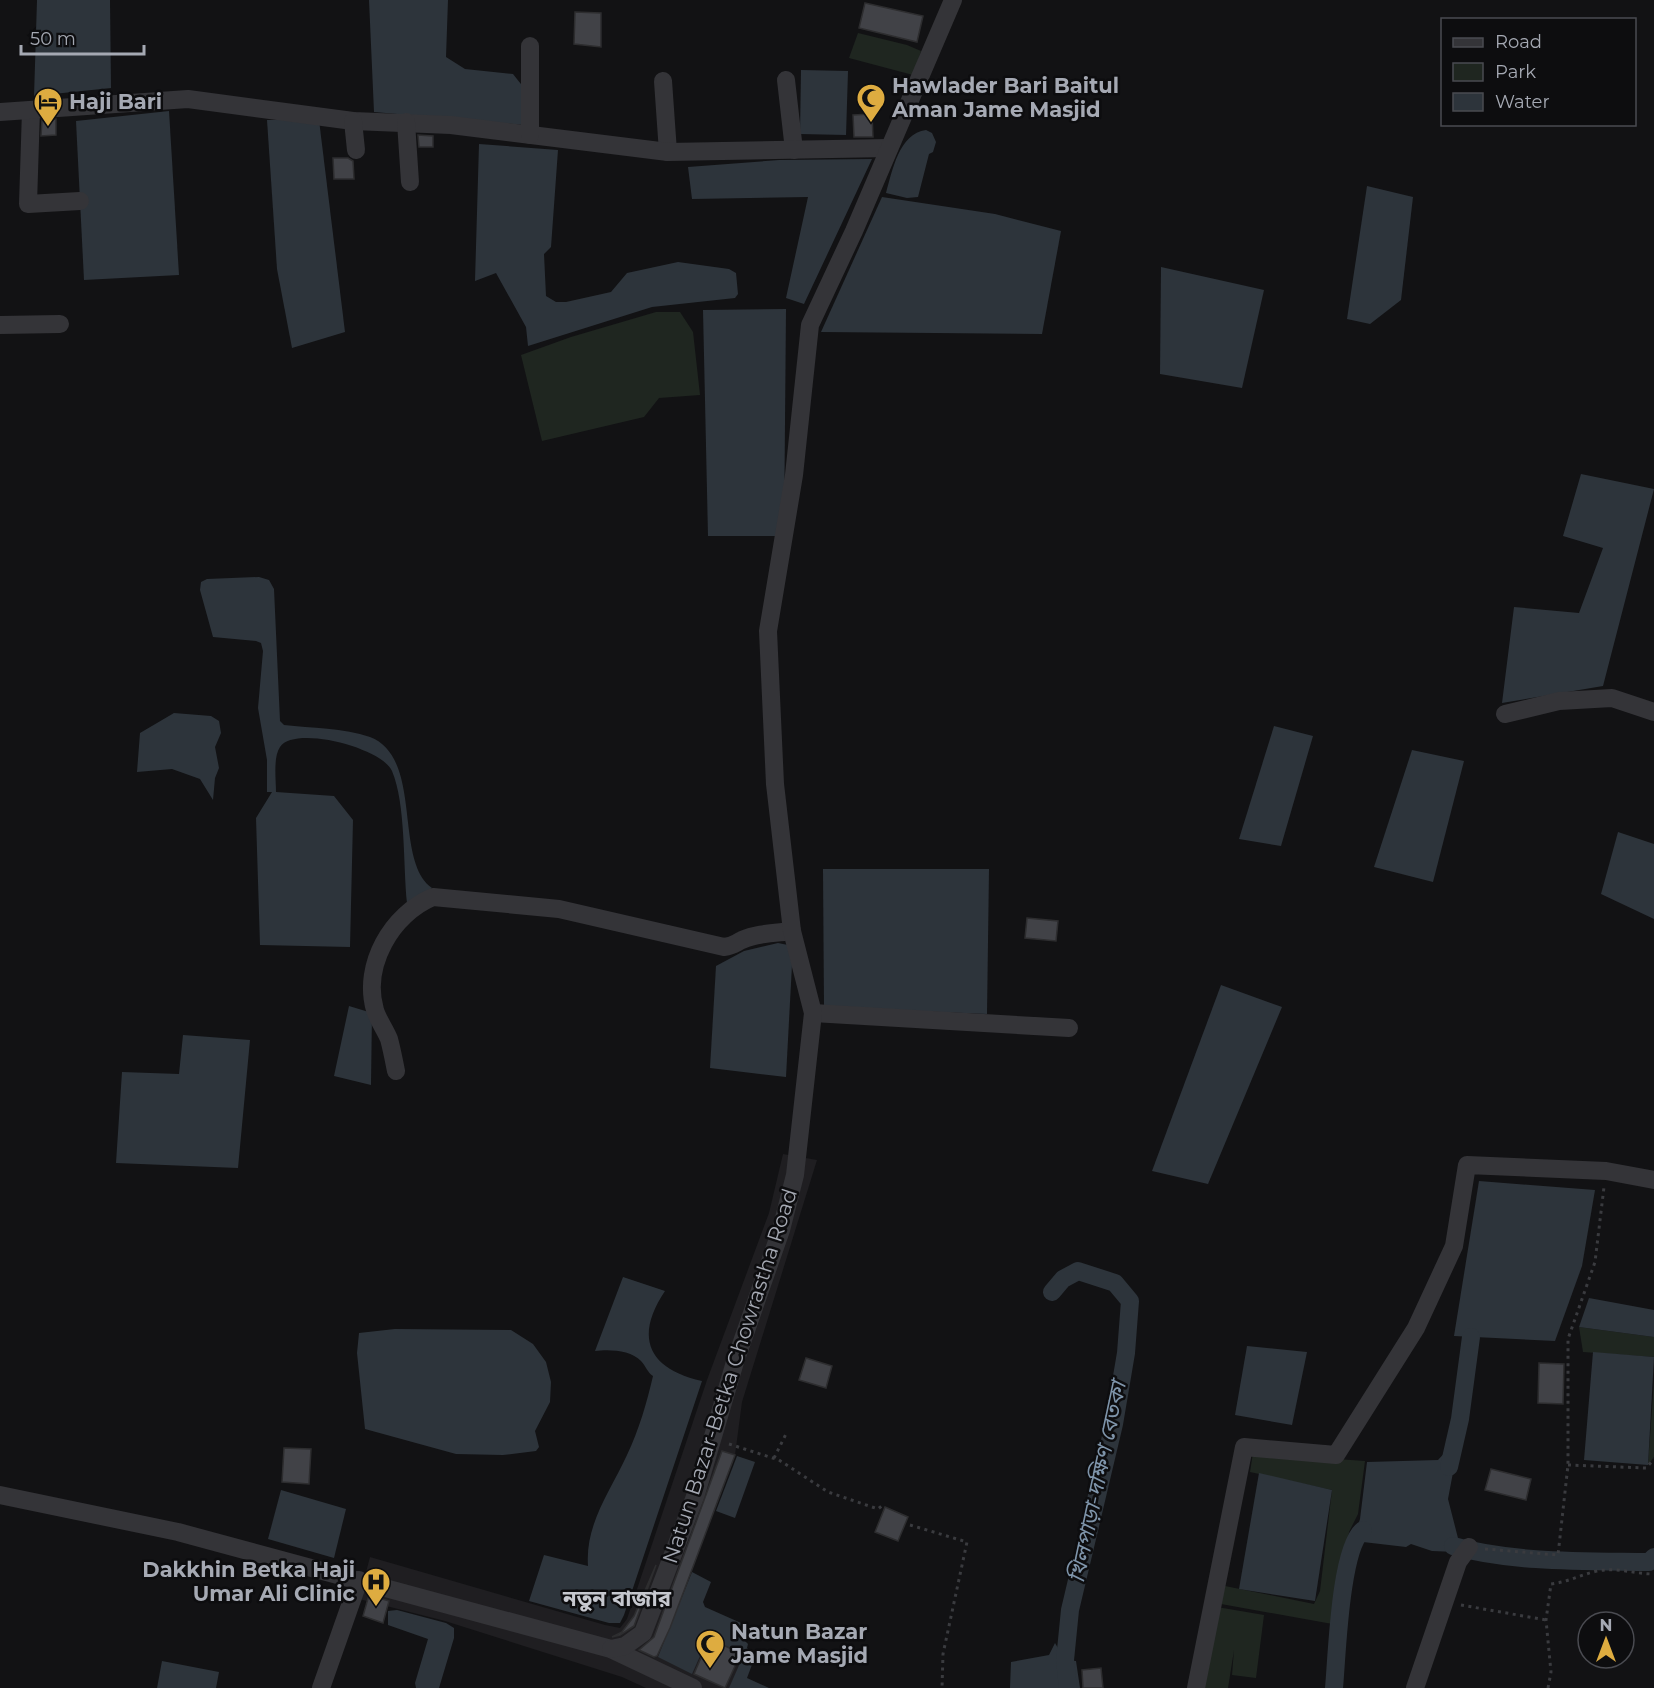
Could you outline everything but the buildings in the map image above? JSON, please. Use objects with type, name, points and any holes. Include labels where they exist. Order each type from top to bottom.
[{"type":"street","name":"Natun Bazar-Betka Chowrastha Road","points":[[611,1649],[625,1646],[643,1633],[696,1494],[735,1362],[781,1230],[795,1175],[813,1013],[792,931],[775,784],[768,632],[794,475],[810,325],[953,0]]},
{"type":"street","points":[[530,46],[530,135]]},
{"type":"street","points":[[786,80],[794,150]]},
{"type":"street","points":[[663,81],[668,152]]},
{"type":"street","points":[[0,112],[188,99],[353,121],[451,125],[668,152],[889,148]]},
{"type":"street","points":[[31,110],[28,204],[80,201]]},
{"type":"street","points":[[353,121],[356,150]]},
{"type":"street","points":[[406,122],[410,182]]},
{"type":"street","points":[[0,325],[60,324]]},
{"type":"street","points":[[1505,714],[1559,701],[1612,698],[1654,712]]},
{"type":"street","points":[[396,1071],[389,1040],[375,1010],[371,983],[381,948],[398,921],[414,904],[433,897],[559,909],[724,947],[734,946],[742,940],[771,933],[792,931]]},
{"type":"street","points":[[813,1013],[1069,1028]]},
{"type":"street","points":[[1196,1688],[1244,1448],[1336,1455],[1416,1328],[1454,1246],[1467,1165],[1606,1171],[1654,1180]]},
{"type":"street","points":[[0,1495],[178,1532],[611,1649],[693,1688]]},
{"type":"street","points":[[1415,1688],[1444,1602],[1463,1555]]},
{"type":"street","points":[[321,1688],[359,1580]]},
{"type":"path","points":[[1463,1555],[1558,1555],[1569,1465],[1569,1339],[1595,1262],[1606,1171]]},
{"type":"path","points":[[774,1458],[787,1432]]},
{"type":"path","points":[[715,1435],[731,1445],[774,1458],[839,1497],[878,1509],[884,1504]]},
{"type":"path","points":[[1569,1465],[1646,1468],[1654,1459]]},
{"type":"path","points":[[910,1525],[967,1542],[943,1654],[942,1688]]},
{"type":"path","points":[[1548,1688],[1551,1672],[1546,1620],[1551,1584],[1568,1582],[1596,1571],[1623,1569],[1654,1574]]},
{"type":"path","points":[[1444,1602],[1546,1620]]},
{"type":"shaded area","points":[[783,1154],[817,1160],[742,1402],[735,1455],[672,1622],[756,1654],[745,1679],[749,1688],[646,1688],[622,1677],[445,1621],[359,1599],[370,1557],[620,1628],[627,1619],[707,1380],[769,1213]]},
{"type":"green space","points":[[858,33],[907,45],[921,51],[913,75],[849,58]]},
{"type":"green space","points":[[656,312],[680,312],[693,332],[700,395],[659,398],[644,417],[542,441],[521,355],[571,337]]},
{"type":"green space","points":[[1579,1327],[1654,1337],[1654,1357],[1583,1352]]},
{"type":"green space","points":[[1654,1381],[1654,1457],[1648,1465]]},
{"type":"green space","points":[[1253,1453],[1365,1461],[1358,1514],[1349,1532],[1338,1625],[1221,1604],[1225,1586],[1314,1604],[1320,1591],[1332,1490],[1250,1472]]},
{"type":"green space","points":[[1217,1607],[1264,1615],[1256,1678],[1232,1675],[1234,1650],[1228,1688],[1203,1688]]},
{"type":"water","points":[[37,0],[110,0],[111,88],[34,96]]},
{"type":"water","points":[[369,0],[448,0],[446,57],[465,69],[513,74],[528,93],[524,125],[374,112]]},
{"type":"water","points":[[801,70],[848,71],[846,135],[800,134]]},
{"type":"water","points":[[169,111],[179,275],[84,280],[76,121]]},
{"type":"water","points":[[267,120],[319,120],[345,332],[292,348],[277,269]]},
{"type":"water","points":[[926,130],[932,133],[936,142],[933,152],[929,154],[918,197],[907,198],[886,193],[894,165],[903,146],[909,138]]},
{"type":"water","points":[[479,144],[558,150],[551,247],[544,254],[546,296],[556,302],[611,292],[627,273],[678,262],[729,269],[736,273],[738,294],[735,298],[652,307],[528,346],[526,327],[496,273],[475,281]]},
{"type":"water","points":[[872,159],[804,304],[786,298],[808,197],[692,199],[688,167],[779,160]]},
{"type":"water","points":[[1367,186],[1413,197],[1401,300],[1370,324],[1347,319]]},
{"type":"water","points":[[882,197],[995,214],[1061,231],[1042,334],[821,332]]},
{"type":"water","points":[[1161,267],[1264,290],[1242,388],[1160,374]]},
{"type":"water","points":[[786,309],[784,536],[708,536],[703,310]]},
{"type":"water","points":[[1581,474],[1654,489],[1603,686],[1502,703],[1514,607],[1579,613],[1603,548],[1563,536]]},
{"type":"water","points":[[259,577],[269,580],[274,589],[280,721],[284,725],[360,734],[370,737],[387,748],[397,766],[403,787],[413,856],[420,874],[432,888],[407,903],[400,800],[392,771],[385,762],[356,747],[319,739],[302,738],[289,741],[280,747],[276,762],[276,792],[334,796],[353,820],[350,947],[260,945],[256,818],[272,792],[267,792],[267,760],[258,708],[263,651],[261,643],[256,641],[213,637],[200,590],[201,582],[207,579]]},
{"type":"water","points":[[174,713],[211,716],[219,721],[221,733],[215,747],[219,768],[215,778],[213,800],[200,779],[172,769],[137,772],[140,733]]},
{"type":"water","points":[[1274,726],[1313,736],[1281,846],[1239,839]]},
{"type":"water","points":[[1412,750],[1464,761],[1433,882],[1374,867]]},
{"type":"water","points":[[1618,832],[1654,844],[1654,919],[1601,894]]},
{"type":"water","points":[[823,869],[989,869],[987,1014],[824,1007]]},
{"type":"water","points":[[778,943],[793,946],[786,1077],[710,1068],[716,966],[744,951]]},
{"type":"water","points":[[1221,985],[1282,1007],[1208,1184],[1152,1171]]},
{"type":"water","points":[[349,1006],[372,1013],[371,1085],[334,1076]]},
{"type":"water","points":[[183,1035],[250,1040],[238,1168],[116,1163],[122,1072],[179,1074]]},
{"type":"water","points":[[1479,1181],[1595,1190],[1582,1266],[1555,1341],[1454,1336]]},
{"type":"water","points":[[623,1277],[665,1291],[655,1308],[650,1323],[649,1337],[652,1349],[658,1359],[669,1368],[684,1376],[702,1381],[624,1615],[620,1623],[609,1623],[529,1601],[544,1555],[588,1566],[590,1536],[600,1509],[631,1445],[645,1406],[653,1376],[641,1361],[626,1352],[595,1351]]},
{"type":"water","points":[[1589,1298],[1654,1310],[1654,1337],[1579,1327]]},
{"type":"water","points":[[395,1329],[511,1330],[533,1344],[546,1362],[551,1382],[550,1402],[535,1431],[539,1447],[536,1451],[503,1455],[456,1454],[365,1429],[357,1353],[359,1333]]},
{"type":"water","points":[[1247,1346],[1307,1352],[1292,1425],[1235,1415]]},
{"type":"water","points":[[1593,1352],[1654,1357],[1648,1465],[1584,1460]]},
{"type":"water","points":[[1452,1445],[1458,1446],[1448,1499],[1459,1542],[1456,1552],[1432,1551],[1411,1544],[1406,1547],[1363,1542],[1354,1551],[1350,1550],[1360,1519],[1367,1462],[1438,1460]]},
{"type":"water","points":[[737,1456],[755,1462],[735,1518],[716,1511]]},
{"type":"water","points":[[1259,1473],[1332,1490],[1315,1601],[1239,1589]]},
{"type":"water","points":[[281,1490],[346,1509],[334,1558],[268,1539]]},
{"type":"water","points":[[692,1572],[711,1582],[703,1602],[705,1607],[741,1623],[740,1636],[748,1644],[747,1648],[756,1654],[747,1678],[769,1688],[729,1688],[744,1654],[708,1638],[692,1674],[658,1657]]},
{"type":"water","points":[[397,1610],[446,1623],[454,1628],[454,1638],[439,1688],[416,1688],[415,1683],[428,1639],[388,1625],[388,1611]]},
{"type":"water","points":[[1055,1643],[1065,1660],[1076,1661],[1080,1688],[1010,1688],[1011,1662],[1049,1655]]},
{"type":"water","points":[[162,1661],[219,1672],[216,1688],[157,1688]]},
{"type":"waterway","name":"খিলপাড়া-দক্ষিণ বেতকা","points":[[1052,1292],[1063,1279],[1078,1271],[1115,1283],[1130,1301],[1126,1353],[1114,1424],[1070,1610],[1065,1660],[1068,1688]]},
{"type":"waterway","points":[[1449,1467],[1460,1419],[1471,1337]]},
{"type":"waterway","name":"খিলপাড়া-দক্ষিণ বেতকা","points":[[1334,1688],[1338,1629],[1345,1579],[1355,1541],[1363,1530]]},
{"type":"waterway","name":"খিলপাড়া-দক্ষিণ বেতকা","points":[[1453,1546],[1500,1556],[1550,1560],[1649,1562],[1654,1557]]},
{"type":"place","name":"Hawlader Bari Baitul Aman Jame Masjid","points":[[871,124]]},
{"type":"place","name":"Haji Bari","points":[[48,128]]},
{"type":"place","name":"Dakkhin Betka Haji Umar Ali Clinic","points":[[376,1608]]},
{"type":"place","name":"Natun Bazar Jame Masjid","points":[[710,1670]]},
{"type":"district","name":"নতুন বাজার","points":[[617,1598]]}]
